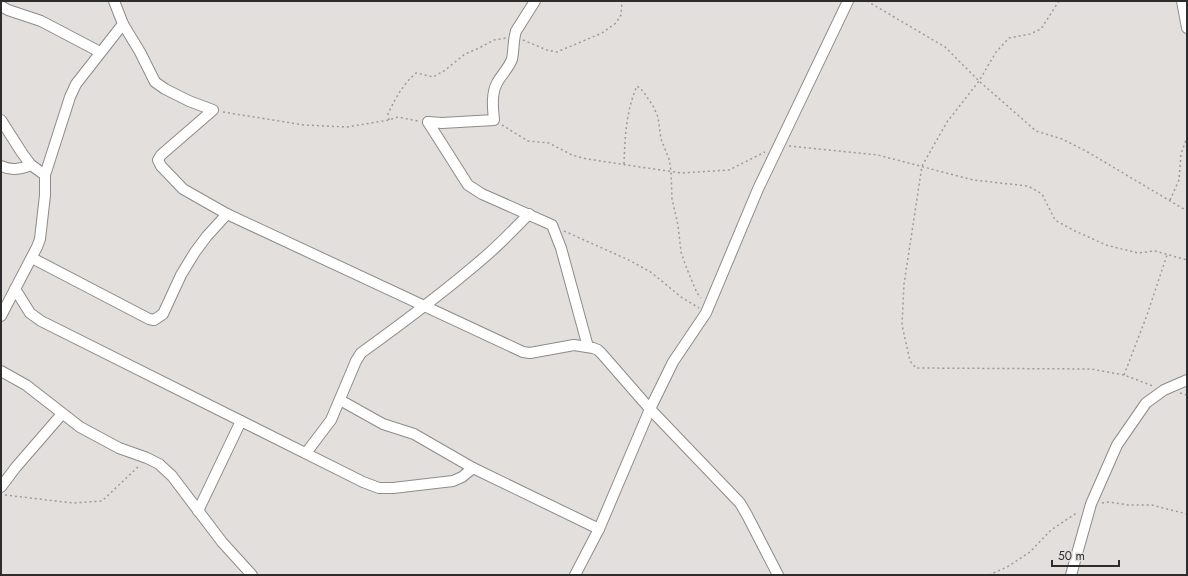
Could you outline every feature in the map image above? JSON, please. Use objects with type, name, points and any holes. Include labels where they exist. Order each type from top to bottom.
[{"type":"street","points":[[114,1],[123,24],[140,52],[155,82],[165,90],[213,110],[161,154],[158,160],[161,166],[183,189],[227,214],[522,352],[530,353],[574,345],[598,350],[650,409],[740,503],[778,575]]},
{"type":"street","points":[[428,122],[460,123],[494,120],[494,91],[496,84],[509,66],[512,58],[514,37],[535,1]]},
{"type":"street","points":[[575,575],[599,529],[650,409],[673,362],[708,308],[778,145],[848,1]]},
{"type":"street","points":[[1182,1],[1187,28]]},
{"type":"street","points":[[1,6],[8,10],[42,21],[100,52]]},
{"type":"street","points":[[1,316],[32,258],[40,239],[45,195],[45,175],[66,109],[76,84],[123,24]]},
{"type":"street","points":[[1,120],[31,165],[45,175]]},
{"type":"street","points":[[428,122],[468,185],[482,194],[552,225],[561,248],[588,347]]},
{"type":"street","points":[[1,166],[9,170],[19,169],[31,165]]},
{"type":"street","points":[[32,258],[148,319],[154,320],[163,314],[181,275],[195,252],[227,214]]},
{"type":"street","points":[[306,454],[327,428],[356,361],[361,353],[424,306],[488,254],[529,214]]},
{"type":"street","points":[[15,289],[30,313],[35,318],[363,482],[379,488],[393,488],[453,481],[462,477],[473,468]]},
{"type":"street","points":[[1,372],[26,385],[80,427],[114,445],[148,458],[159,464],[172,476],[222,542],[252,575]]},
{"type":"street","points":[[1071,575],[1091,504],[1116,445],[1146,403],[1164,390],[1187,380]]},
{"type":"street","points":[[340,400],[383,424],[414,434],[473,468],[599,529]]},
{"type":"street","points":[[1,487],[62,414]]},
{"type":"street","points":[[198,511],[241,421]]},
{"type":"path","points":[[389,120],[388,114],[394,101],[408,80],[416,73],[432,77],[444,71],[465,54],[494,40],[514,37],[538,45],[547,50],[557,52],[602,33],[616,23],[621,15],[622,1]]},
{"type":"path","points":[[867,1],[945,47],[979,81],[1036,131],[1062,139],[1086,151],[1187,212]]},
{"type":"path","points":[[1059,1],[1041,29],[1030,34],[1009,38],[996,52],[979,81],[947,122],[922,166],[904,284],[902,325],[910,361],[916,368],[1091,369],[1124,375],[1164,390]]},
{"type":"path","points":[[624,164],[626,126],[631,99],[637,86],[643,91],[658,117],[661,139],[669,159],[672,199],[682,252],[687,269],[699,296],[708,308]]},
{"type":"path","points":[[213,110],[304,125],[347,127],[389,120],[398,117],[428,122]]},
{"type":"path","points":[[494,120],[528,141],[549,143],[572,155],[587,159],[681,173],[729,170],[756,158],[778,145],[878,155],[973,180],[1028,186],[1042,194],[1055,220],[1073,230],[1106,245],[1132,252],[1138,253],[1155,251],[1187,260]]},
{"type":"path","points":[[1170,201],[1179,180],[1181,154],[1187,137]]},
{"type":"path","points":[[552,225],[631,261],[652,274],[681,297],[708,308]]},
{"type":"path","points":[[1124,375],[1147,315],[1167,255]]},
{"type":"path","points":[[1,495],[73,503],[102,500],[148,458]]},
{"type":"path","points":[[989,575],[1006,567],[1030,552],[1051,530],[1091,504],[1109,502],[1128,505],[1152,505],[1187,514]]}]
